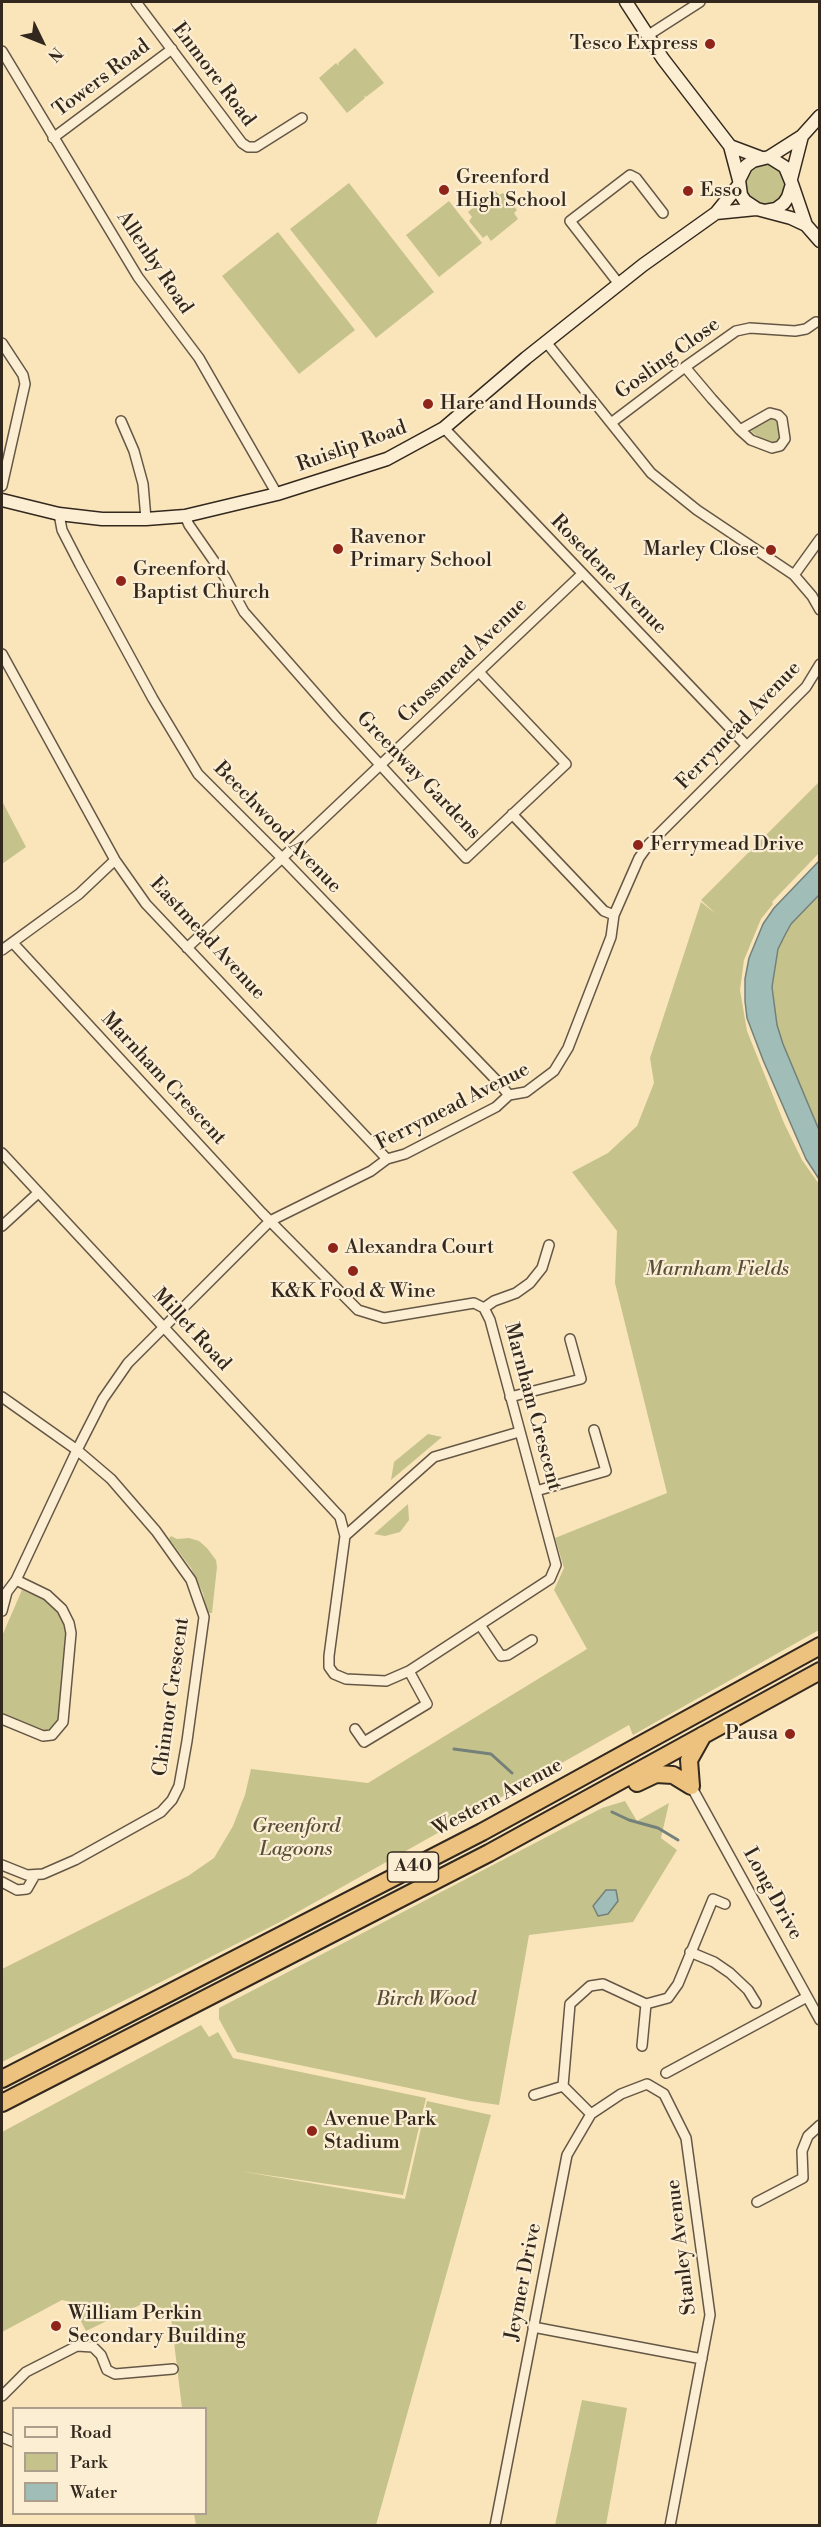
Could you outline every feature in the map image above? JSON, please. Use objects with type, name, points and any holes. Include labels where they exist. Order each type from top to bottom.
[{"type":"highway","name":"Western Avenue","points":[[2,2079],[482,1832],[819,1646]]},
{"type":"highway","name":"A40","points":[[2,2103],[489,1853],[819,1671]]},
{"type":"highway","points":[[691,1786],[689,1760],[704,1734]]},
{"type":"highway","points":[[489,1853],[656,1774],[673,1775],[691,1786]]},
{"type":"main road","points":[[626,2],[647,36],[730,146],[745,201],[761,210],[791,218],[806,225]]},
{"type":"main road","points":[[739,183],[746,166],[765,158],[802,135],[819,116]]},
{"type":"main road","points":[[716,213],[776,209],[784,203],[792,182],[802,135]]},
{"type":"main road","points":[[730,146],[785,167],[806,225],[819,241]]},
{"type":"main road","name":"Ruislip Road","points":[[2,500],[59,514],[102,519],[185,516],[278,494],[387,459],[444,428],[619,284],[716,213],[739,183]]},
{"type":"street","name":"Enmore Road","points":[[136,2],[242,143],[248,147],[256,147],[302,118]]},
{"type":"street","points":[[647,36],[700,2]]},
{"type":"street","name":"Towers Road","points":[[53,138],[172,50]]},
{"type":"street","name":"Allenby Road","points":[[2,51],[138,277],[199,358],[278,494]]},
{"type":"street","points":[[619,284],[570,221],[630,175],[636,178],[663,213]]},
{"type":"street","name":"Gosling Close","points":[[612,423],[736,331],[750,328],[795,331],[806,329],[816,322]]},
{"type":"street","points":[[546,342],[651,473],[671,491],[794,575],[812,596],[819,610]]},
{"type":"street","points":[[2,343],[23,375],[25,384],[2,486]]},
{"type":"street","points":[[685,367],[740,430],[751,440],[772,448],[780,446],[785,439],[782,419],[778,414],[770,413],[740,430]]},
{"type":"street","points":[[121,421],[134,451],[143,484],[146,519]]},
{"type":"street","name":"Rosedene Avenue","points":[[444,428],[747,746]]},
{"type":"street","name":"Beechwood Avenue","points":[[59,514],[62,530],[80,565],[153,699],[198,774],[282,858],[509,1095]]},
{"type":"street","name":"Greenway Gardens","points":[[185,516],[225,577],[244,612],[466,858],[566,764],[479,672]]},
{"type":"street","points":[[794,575],[819,539]]},
{"type":"street","name":"Crossmead Avenue","points":[[187,948],[582,574]]},
{"type":"street","name":"Eastmead Avenue","points":[[2,654],[114,860],[146,904],[387,1159]]},
{"type":"street","name":"Ferrymead Avenue","points":[[2,1611],[4,1591],[16,1580],[103,1399],[128,1363],[270,1221],[371,1171],[387,1159],[405,1154],[496,1107],[509,1095],[526,1092],[554,1071],[562,1060],[611,937],[614,915],[639,858],[649,844],[806,687],[819,664]]},
{"type":"street","points":[[512,814],[604,911],[614,915]]},
{"type":"street","points":[[2,950],[80,894],[114,860]]},
{"type":"street","name":"Marnham Crescent","points":[[13,943],[270,1221],[358,1310],[384,1318],[474,1303],[484,1308],[490,1320],[556,1564],[554,1572],[546,1583],[409,1671],[386,1681],[346,1679],[333,1674],[329,1667],[345,1536]]},
{"type":"street","name":"Millet Road","points":[[2,1154],[331,1506],[340,1517],[345,1536]]},
{"type":"street","points":[[2,1226],[38,1193]]},
{"type":"street","points":[[484,1308],[494,1301],[516,1293],[530,1283],[542,1268],[549,1245]]},
{"type":"street","points":[[510,1397],[581,1379],[570,1339]]},
{"type":"street","name":"Chinnor Crescent","points":[[2,1397],[77,1450],[111,1479],[156,1532],[191,1580],[204,1617],[187,1741],[179,1786],[172,1800],[161,1812],[75,1860],[35,1875],[27,1889],[17,1890],[2,1882]]},
{"type":"street","points":[[536,1491],[606,1471],[594,1430]]},
{"type":"street","points":[[345,1536],[434,1457],[519,1432]]},
{"type":"street","points":[[2,1719],[43,1736],[52,1735],[60,1728],[63,1719],[71,1633],[69,1623],[62,1609],[46,1595],[16,1580]]},
{"type":"street","points":[[480,1625],[501,1656],[508,1655],[532,1640]]},
{"type":"street","points":[[355,1729],[364,1743],[427,1704],[409,1671]]},
{"type":"street","name":"Long Drive","points":[[691,1786],[819,2020]]},
{"type":"street","points":[[2,1865],[27,1875],[35,1875]]},
{"type":"street","points":[[562,2086],[570,2004],[590,1986],[603,1984],[646,2004],[668,1998],[678,1984],[713,1899],[725,1904]]},
{"type":"street","points":[[690,1952],[730,1972],[748,1990],[756,2003]]},
{"type":"street","points":[[666,2073],[807,1997]]},
{"type":"street","points":[[642,2046],[646,2004]]},
{"type":"street","name":"Jeymer Drive","points":[[495,2526],[567,2155],[591,2114],[621,2094],[647,2084]]},
{"type":"street","name":"Stanley Avenue","points":[[647,2084],[664,2094],[686,2138],[710,2315],[670,2526]]},
{"type":"street","points":[[534,2095],[562,2086]]},
{"type":"street","points":[[562,2086],[591,2114]]},
{"type":"street","points":[[757,2202],[803,2178],[802,2151],[808,2136],[819,2125]]},
{"type":"street","points":[[533,2327],[702,2359]]},
{"type":"street","points":[[2,2396],[26,2372],[77,2346],[93,2347],[101,2355],[108,2370],[115,2374],[173,2369]]},
{"type":"green space","points":[[355,48],[384,83],[366,97],[364,95],[365,98],[347,113],[319,78],[336,63],[339,66],[338,63]]},
{"type":"green space","points":[[765,164],[780,170],[786,185],[780,200],[765,206],[750,200],[744,185],[750,170]]},
{"type":"green space","points":[[349,183],[434,292],[376,338],[290,229]]},
{"type":"green space","points":[[495,190],[499,195],[503,193],[517,210],[514,213],[518,219],[491,241],[487,235],[483,238],[469,221],[472,217],[468,212]]},
{"type":"green space","points":[[449,201],[482,243],[439,277],[406,235]]},
{"type":"green space","points":[[278,232],[355,330],[299,374],[222,276]]},
{"type":"green space","points":[[771,417],[780,422],[781,434],[779,440],[774,443],[760,439],[751,431],[752,428]]},
{"type":"green space","name":"Marnham Fields","points":[[819,782],[819,853],[772,902],[773,904],[761,919],[744,960],[740,990],[747,1031],[784,1123],[802,1160],[819,1184],[819,1630],[633,1735],[629,1725],[280,1922],[2,2062],[2,1969],[188,1876],[214,1858],[233,1826],[245,1795],[251,1769],[368,1783],[587,1649],[554,1590],[564,1568],[555,1538],[667,1493],[615,1283],[617,1231],[572,1172],[608,1153],[637,1126],[654,1083],[650,1058],[701,902],[716,914],[701,900]]},
{"type":"green space","points":[[2,801],[26,847],[2,864]]},
{"type":"green space","points":[[819,895],[819,1133],[781,1053],[770,995],[778,949],[791,924]]},
{"type":"green space","points":[[428,1434],[442,1437],[391,1480],[394,1462]]},
{"type":"green space","points":[[408,1504],[409,1520],[400,1532],[385,1536],[374,1534]]},
{"type":"green space","points":[[171,1536],[177,1539],[189,1538],[199,1541],[216,1560],[212,1613],[207,1613],[203,1593],[191,1568],[169,1539]]},
{"type":"green space","points":[[22,1590],[45,1600],[56,1610],[63,1622],[66,1636],[58,1719],[49,1730],[40,1731],[2,1714],[2,1636]]},
{"type":"green space","name":"Birch Wood","points":[[625,1801],[637,1821],[669,1803],[661,1838],[677,1850],[633,1922],[529,1935],[499,2105],[237,2052],[219,2019],[219,2008],[602,1808]]},
{"type":"green space","points":[[201,2025],[209,2037],[218,2032],[233,2058],[426,2098],[403,2195],[239,2171],[405,2199],[427,2101],[491,2115],[376,2525],[196,2525],[194,2515],[207,2515],[207,2407],[182,2407],[170,2309],[140,2305],[86,2331],[71,2302],[62,2300],[2,2332],[2,2132]]},
{"type":"green space","points":[[582,2400],[627,2408],[606,2525],[555,2525]]},
{"type":"water","points":[[819,861],[819,895],[791,924],[785,935],[778,949],[772,987],[777,1025],[783,1044],[819,1130],[819,1179],[806,1159],[747,1018],[745,979],[749,958],[763,924],[774,908]]},
{"type":"water","points":[[606,1890],[616,1890],[618,1901],[608,1914],[598,1916],[593,1906]]},
{"type":"waterway","points":[[454,1749],[491,1754],[512,1773]]},
{"type":"waterway","points":[[612,1812],[629,1820],[658,1828],[678,1840]]},
{"type":"place","name":"Tesco Express","points":[[710,44]]},
{"type":"place","name":"Greenford High School","points":[[444,190]]},
{"type":"place","name":"Esso","points":[[688,191]]},
{"type":"place","name":"Hare and Hounds","points":[[428,404]]},
{"type":"place","name":"Ravenor Primary School","points":[[338,549]]},
{"type":"place","name":"Marley Close","points":[[771,550]]},
{"type":"place","name":"Greenford Baptist Church","points":[[121,581]]},
{"type":"place","name":"Ferrymead Drive","points":[[638,845]]},
{"type":"place","name":"Alexandra Court","points":[[333,1248]]},
{"type":"place","name":"K&K Food & Wine","points":[[353,1271]]},
{"type":"place","name":"Pausa","points":[[790,1734]]},
{"type":"place","name":"Avenue Park Stadium","points":[[312,2131]]},
{"type":"place","name":"William Perkin Secondary Building","points":[[56,2326]]},
{"type":"park label","name":"Greenford Lagoons","points":[[296,1838]]}]
